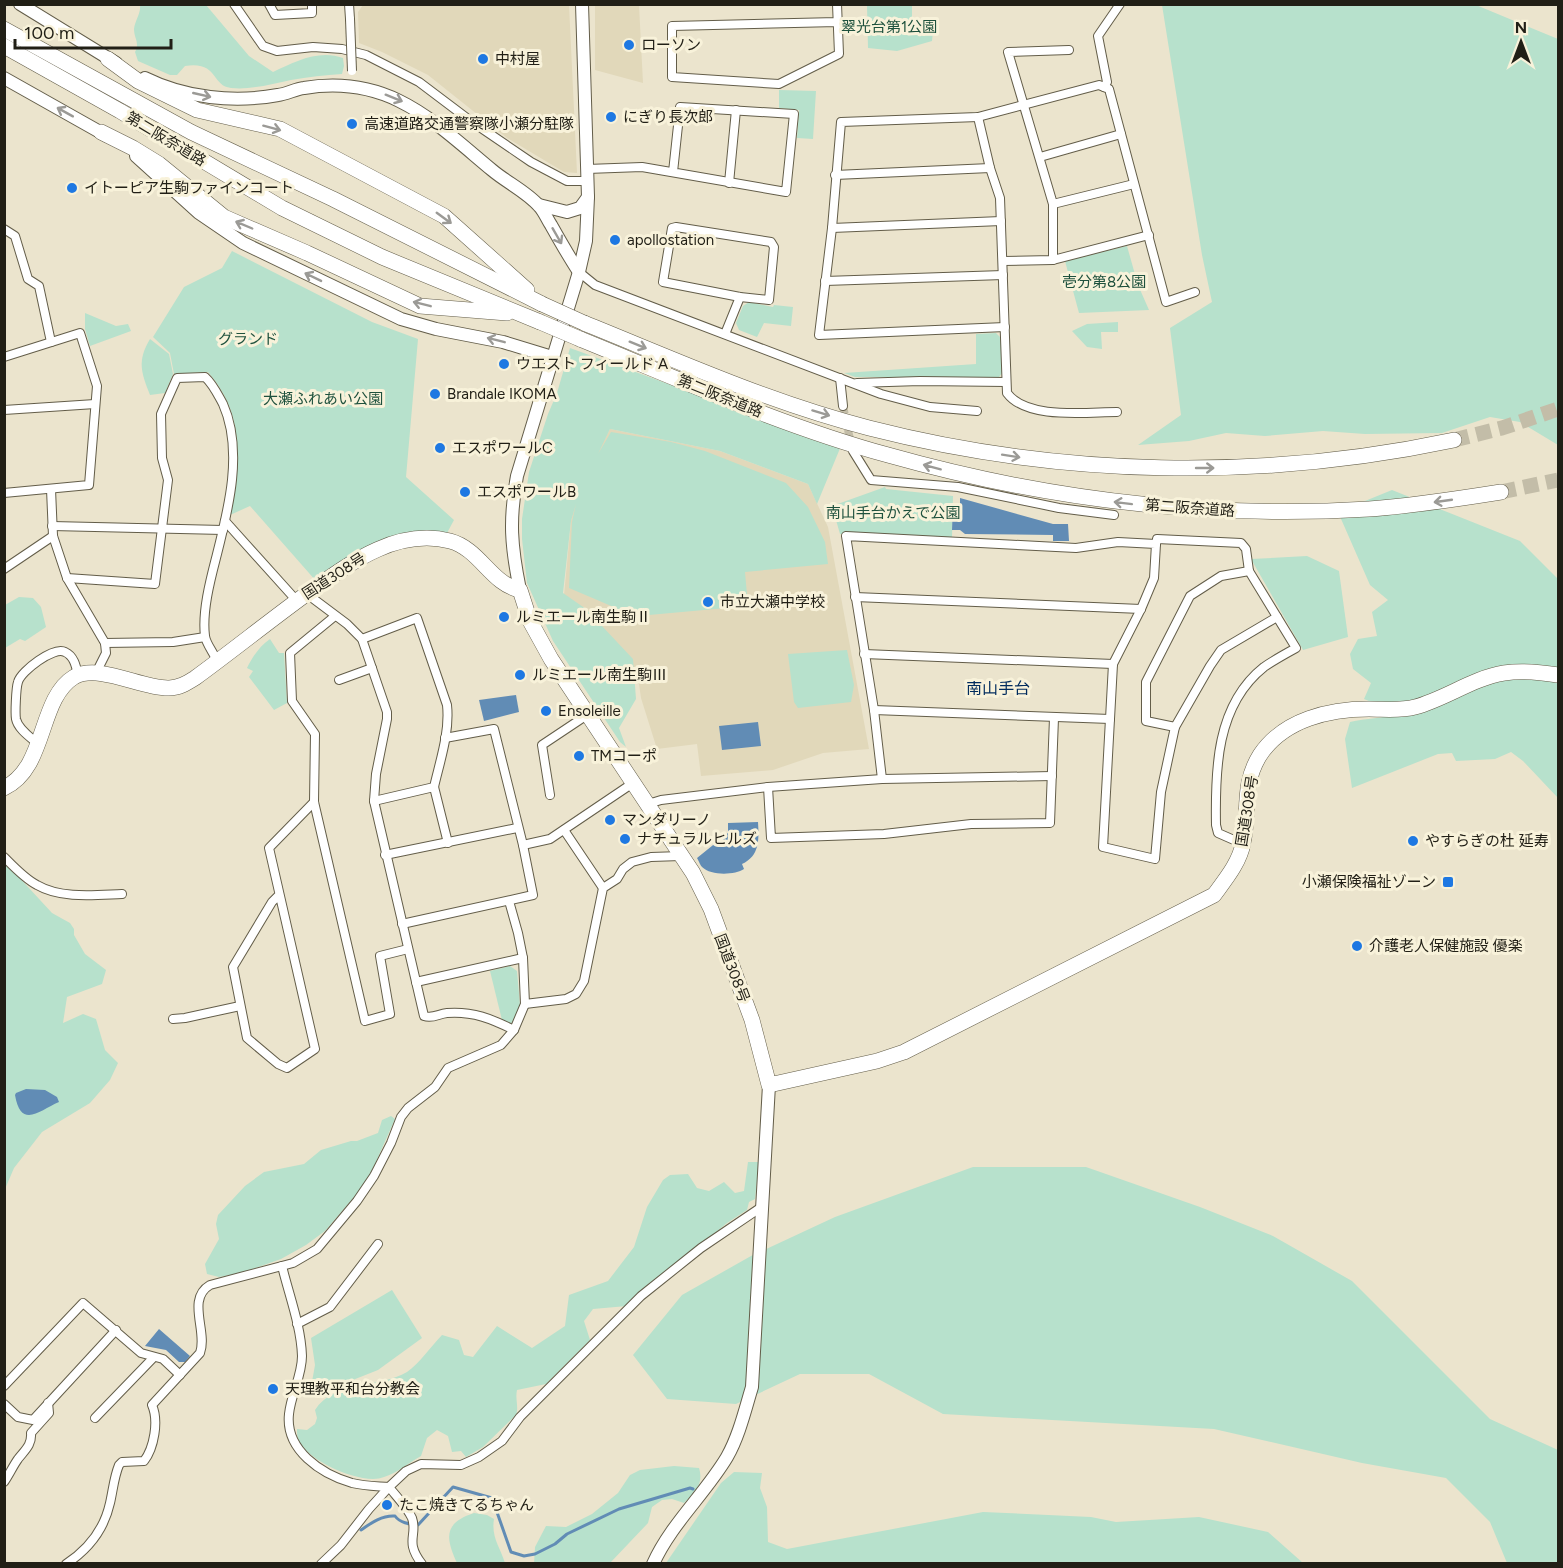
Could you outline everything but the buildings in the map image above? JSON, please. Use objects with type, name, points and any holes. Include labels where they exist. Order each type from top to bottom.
[{"type":"highway","name":"第二阪奈道路","points":[[4,29],[191,132],[333,199],[542,304],[705,372],[787,403],[868,428],[1013,457],[1087,465],[1161,469],[1241,468],[1338,460],[1411,450],[1455,440]]},
{"type":"highway","name":"第二阪奈道路","points":[[4,46],[120,111],[282,208],[382,257],[779,419],[885,455],[962,475],[1037,490],[1157,507],[1224,511],[1370,509],[1441,502],[1501,492]]},
{"type":"highway","points":[[108,59],[138,81],[197,110],[280,129],[444,216],[542,304]]},
{"type":"highway","points":[[100,132],[134,148],[159,164],[224,217],[420,306],[522,314]]},
{"type":"highway","name":"国道308号","points":[[78,675],[96,673],[169,688],[187,683],[333,574],[364,555],[410,540],[428,537],[449,541],[469,550],[496,576],[512,588],[520,590],[530,621],[540,641],[587,716],[693,873],[711,909],[752,1020],[769,1085],[878,1061],[904,1052],[1214,894],[1238,857],[1243,844],[1249,781],[1256,762],[1266,746],[1295,724],[1340,709],[1396,710],[1416,707],[1502,673],[1529,671],[1558,675]]},
{"type":"highway","points":[[4,788],[23,775],[61,690],[78,675]]},
{"type":"street","points":[[20,4],[108,59],[149,80],[212,97],[231,99],[278,95],[304,88],[352,87],[394,97],[414,108],[539,206],[579,272],[595,285],[881,394],[930,406],[977,411]]},
{"type":"street","points":[[234,4],[263,45],[277,51],[313,47],[342,49],[366,55],[419,82],[531,162],[567,181],[587,175],[642,167],[786,192],[794,114],[680,107],[673,172]]},
{"type":"street","points":[[269,4],[275,15],[312,14],[312,4]]},
{"type":"street","points":[[349,4],[352,87]]},
{"type":"street","points":[[520,590],[512,550],[510,522],[517,476],[579,272],[586,241],[588,197],[582,4]]},
{"type":"street","points":[[837,4],[839,54],[778,84],[672,77],[672,26],[837,22]]},
{"type":"street","points":[[1104,87],[1107,82],[1098,36],[1120,4]]},
{"type":"street","points":[[1053,260],[1053,204],[1008,52],[1069,50]]},
{"type":"street","points":[[4,78],[100,132],[136,156],[200,213],[243,243],[401,319],[436,329],[503,342],[552,357]]},
{"type":"street","points":[[1005,327],[819,335],[832,228],[841,122],[978,117],[1099,85],[1104,87],[1108,89],[1121,134],[1166,302],[1195,292]]},
{"type":"street","points":[[729,183],[736,110]]},
{"type":"street","points":[[978,117],[1000,198],[1007,393],[1014,402],[1043,411],[1117,412]]},
{"type":"street","points":[[1040,157],[1121,134]]},
{"type":"street","points":[[835,175],[990,168]]},
{"type":"street","points":[[1053,204],[1134,184]]},
{"type":"street","points":[[539,206],[567,212],[580,208],[588,197]]},
{"type":"street","points":[[832,228],[1001,221]]},
{"type":"street","points":[[672,228],[771,242],[774,248],[769,300],[740,297],[663,282],[672,228]]},
{"type":"street","points":[[4,229],[15,236],[27,279],[39,286],[51,342]]},
{"type":"street","points":[[1004,261],[1053,260],[1149,235]]},
{"type":"street","points":[[825,280],[1003,275]]},
{"type":"street","points":[[725,334],[740,297]]},
{"type":"street","points":[[4,357],[81,334],[97,386],[89,485],[4,493]]},
{"type":"street","points":[[67,579],[155,584],[168,480],[162,458],[161,414],[177,378],[205,377],[220,398],[230,420],[232,439],[231,477],[224,526],[207,593],[205,637],[218,661]]},
{"type":"street","points":[[840,378],[843,406]]},
{"type":"street","points":[[852,383],[1006,382]]},
{"type":"street","points":[[4,410],[95,404]]},
{"type":"street","points":[[853,451],[871,480],[958,487],[1059,508],[1114,515]]},
{"type":"street","points":[[51,489],[52,536],[67,579],[105,643],[106,653],[96,673]]},
{"type":"street","points":[[52,526],[163,528],[224,526],[302,597],[347,624],[362,639],[387,719],[376,774],[374,801],[424,1016],[432,1018],[444,1014],[469,1012],[488,1017],[514,1030]]},
{"type":"street","points":[[4,569],[52,536]]},
{"type":"street","points":[[882,779],[874,710],[846,536],[1076,548],[1118,542],[1156,544]]},
{"type":"street","points":[[1243,844],[1218,833],[1216,825],[1220,738],[1234,702],[1243,690],[1264,668],[1296,648],[1249,571],[1246,549],[1240,543],[1157,538],[1154,578],[1113,664],[1103,847],[1155,859],[1161,792],[1175,727],[1221,650],[1277,617]]},
{"type":"street","points":[[1175,727],[1146,721],[1146,682],[1190,596],[1221,576],[1249,571]]},
{"type":"street","points":[[855,597],[1141,609]]},
{"type":"street","points":[[335,616],[290,653],[292,701],[315,734],[314,802],[365,1021],[390,1014],[380,956],[408,950]]},
{"type":"street","points":[[362,639],[417,618],[447,705],[445,738],[434,787],[448,843]]},
{"type":"street","points":[[105,643],[173,642],[205,637]]},
{"type":"street","points":[[37,743],[16,720],[17,682],[24,671],[56,650],[64,651],[73,658],[78,675]]},
{"type":"street","points":[[864,654],[1113,664]]},
{"type":"street","points":[[339,680],[372,668]]},
{"type":"street","points":[[874,710],[1110,719]]},
{"type":"street","points":[[550,795],[542,745],[587,716]]},
{"type":"street","points":[[768,787],[771,838],[884,834],[971,824],[1050,823],[1054,718]]},
{"type":"street","points":[[402,924],[533,895],[494,729],[445,738]]},
{"type":"street","points":[[648,804],[661,800],[768,787],[882,779],[1052,776]]},
{"type":"street","points":[[523,845],[550,839],[633,783]]},
{"type":"street","points":[[374,801],[434,787]]},
{"type":"street","points":[[279,894],[232,967],[247,1038],[278,1064],[287,1068],[315,1049],[269,848],[314,802]]},
{"type":"street","points":[[386,855],[517,828]]},
{"type":"street","points":[[525,1004],[566,999],[576,994],[584,981],[603,888],[564,830]]},
{"type":"street","points":[[603,888],[617,879],[623,869],[632,862],[651,857],[681,856]]},
{"type":"street","points":[[4,857],[37,885],[50,891],[84,895],[122,894]]},
{"type":"street","points":[[66,1563],[92,1543],[100,1531],[119,1465],[122,1462],[144,1461],[147,1456],[153,1441],[155,1420],[152,1405],[202,1349],[198,1305],[202,1289],[282,1266],[305,1257],[317,1249],[357,1201],[374,1176],[401,1117],[408,1108],[435,1088],[448,1068],[501,1045],[514,1030],[525,1004],[523,958],[509,901]]},
{"type":"street","points":[[416,982],[523,958]]},
{"type":"street","points":[[173,1019],[240,1006]]},
{"type":"street","points":[[653,1563],[671,1533],[728,1455],[741,1425],[752,1387],[769,1085]]},
{"type":"street","points":[[321,1563],[341,1545],[388,1487],[406,1471],[421,1464],[461,1464],[479,1457],[502,1441],[520,1417],[641,1296],[702,1248],[763,1206]]},
{"type":"street","points":[[297,1324],[330,1307],[378,1244]]},
{"type":"street","points":[[282,1266],[301,1339],[302,1367],[289,1413],[290,1433],[294,1443],[302,1455],[332,1474],[366,1486],[388,1487],[412,1518],[414,1526],[411,1543],[416,1556],[422,1563]]},
{"type":"street","points":[[4,1386],[83,1303],[141,1353],[163,1359],[180,1375]]},
{"type":"street","points":[[4,1404],[18,1418],[33,1420],[116,1330]]},
{"type":"street","points":[[95,1418],[153,1358]]},
{"type":"street","points":[[4,1482],[16,1461],[28,1448],[32,1440],[31,1433],[49,1413],[48,1403]]},
{"type":"shaded area","points":[[363,5],[569,5],[577,173],[564,172],[507,138],[428,75],[359,43],[358,12]]},
{"type":"shaded area","points":[[596,5],[639,5],[643,83],[595,70]]},
{"type":"shaded area","name":"市立大瀬中学校","points":[[610,429],[720,451],[808,484],[828,527],[869,749],[823,753],[773,770],[701,776],[697,744],[657,749],[641,698],[639,684],[600,685],[564,595],[571,521],[579,489]]},
{"type":"green space","points":[[140,5],[206,5],[249,56],[273,72],[307,58],[325,55],[343,58],[342,74],[246,88],[225,86],[209,70],[196,65],[185,66],[177,75],[170,75],[138,61],[135,52],[137,43],[134,29]]},
{"type":"green space","name":"翠光台第1公園","points":[[867,5],[912,5],[912,21],[934,21],[932,41],[897,51],[868,48]]},
{"type":"green space","points":[[1162,5],[1476,5],[1558,39],[1558,445],[1520,422],[1490,417],[1442,433],[1365,434],[1323,431],[1265,436],[1226,433],[1189,441],[1138,445],[1181,415],[1170,328],[1212,302],[1202,255]]},
{"type":"green space","points":[[779,90],[816,91],[813,139],[797,138],[799,110],[779,108]]},
{"type":"green space","name":"壱分第8公園","points":[[1127,246],[1138,285],[1149,310],[1079,313],[1065,261]]},
{"type":"green space","name":"大瀬ふれあい公園","points":[[232,251],[372,322],[418,339],[406,477],[454,520],[447,533],[431,532],[316,581],[250,506],[230,515],[237,440],[229,406],[221,389],[208,372],[174,374],[170,353],[153,337],[184,287],[222,268]]},
{"type":"green space","points":[[749,302],[773,307],[774,305],[793,307],[791,326],[764,323],[757,337],[739,330],[736,323],[743,306]]},
{"type":"green space","points":[[85,313],[116,326],[128,324],[131,331],[90,346],[85,329]]},
{"type":"green space","points":[[1118,322],[1118,332],[1101,332],[1102,349],[1087,347],[1072,331],[1087,324]]},
{"type":"green space","points":[[996,333],[1001,338],[1003,372],[999,377],[855,377],[844,373],[976,364],[976,334]]},
{"type":"green space","points":[[150,339],[169,354],[173,374],[165,393],[150,395],[144,380],[142,360]]},
{"type":"green space","points":[[570,348],[753,415],[791,432],[841,446],[817,504],[808,484],[720,451],[610,429],[598,454],[611,432],[671,442],[705,451],[786,483],[808,507],[825,542],[828,564],[745,572],[748,606],[627,617],[623,611],[569,588],[572,522],[576,504],[571,521],[563,593],[586,609],[633,659],[636,699],[619,728],[626,747],[620,742],[553,641],[527,583],[522,519],[529,472]]},
{"type":"green space","name":"南山手台かえで公園","points":[[885,487],[886,489],[953,496],[952,538],[840,534],[832,506]]},
{"type":"green space","points":[[1392,490],[1520,541],[1558,579],[1558,798],[1523,761],[1511,752],[1495,759],[1456,761],[1452,753],[1438,754],[1352,788],[1345,739],[1350,722],[1398,713],[1364,699],[1371,683],[1353,669],[1350,654],[1358,639],[1377,636],[1372,612],[1388,600],[1370,585],[1338,512]]},
{"type":"green space","points":[[1307,556],[1339,571],[1348,637],[1303,650],[1251,559]]},
{"type":"green space","points":[[19,597],[33,598],[41,607],[46,627],[25,641],[20,639],[5,648],[5,605]]},
{"type":"green space","points":[[270,639],[279,653],[284,653],[287,703],[274,710],[249,677],[253,671],[247,668],[257,652]]},
{"type":"green space","points":[[847,650],[854,685],[851,702],[798,708],[794,702],[788,654]]},
{"type":"green space","points":[[5,862],[52,913],[70,923],[85,954],[106,970],[102,984],[67,997],[63,1023],[83,1014],[96,1019],[105,1050],[118,1063],[110,1080],[90,1103],[42,1132],[14,1168],[5,1189]]},
{"type":"green space","points":[[510,966],[517,971],[520,1005],[514,1022],[508,1024],[502,1020],[490,971]]},
{"type":"green space","points":[[391,1116],[395,1119],[367,1182],[325,1231],[281,1259],[241,1273],[219,1277],[207,1274],[205,1264],[219,1239],[216,1224],[218,1215],[245,1186],[264,1172],[304,1164],[321,1150],[378,1133],[382,1120]]},
{"type":"green space","points":[[748,1162],[759,1162],[755,1199],[749,1202],[747,1210],[727,1223],[627,1306],[593,1309],[584,1321],[590,1340],[546,1384],[517,1390],[516,1415],[483,1447],[466,1457],[461,1451],[452,1452],[448,1436],[437,1430],[427,1438],[421,1456],[394,1473],[375,1479],[336,1470],[303,1447],[298,1439],[297,1429],[307,1430],[315,1424],[317,1418],[315,1410],[323,1400],[345,1389],[396,1377],[407,1372],[442,1335],[459,1340],[464,1355],[473,1357],[497,1326],[532,1348],[565,1326],[569,1295],[608,1281],[634,1247],[647,1207],[663,1180],[670,1175],[688,1174],[697,1188],[709,1191],[724,1182],[735,1193],[744,1191]]},
{"type":"green space","points":[[973,1167],[1086,1167],[1200,1207],[1273,1236],[1352,1281],[1490,1419],[1558,1450],[1558,1563],[1507,1563],[1490,1522],[1446,1478],[1362,1463],[1214,1429],[943,1414],[869,1374],[800,1374],[736,1404],[667,1399],[633,1355],[682,1295],[751,1256],[835,1217]]},
{"type":"green space","points":[[392,1290],[422,1338],[378,1370],[315,1395],[310,1393],[315,1365],[311,1338]]},
{"type":"green space","points":[[674,1466],[699,1468],[698,1487],[684,1503],[672,1499],[662,1500],[652,1507],[648,1523],[610,1563],[534,1564],[535,1547],[546,1526],[566,1527],[592,1514],[618,1493],[630,1475],[640,1470]]},
{"type":"green space","points":[[734,1472],[762,1473],[760,1488],[767,1507],[768,1542],[787,1549],[983,1512],[1091,1517],[1116,1522],[1199,1517],[1268,1532],[1303,1563],[666,1563],[721,1483]]},
{"type":"green space","points":[[474,1513],[487,1515],[494,1519],[495,1537],[505,1563],[457,1563],[450,1546],[452,1526]]},
{"type":"water","points":[[960,498],[1053,524],[1068,524],[1069,541],[1053,541],[1053,535],[965,534],[960,530],[952,530],[953,503],[960,504]]},
{"type":"water","points":[[516,695],[519,712],[484,721],[479,700]]},
{"type":"water","points":[[758,722],[761,746],[722,750],[719,726]]},
{"type":"water","points":[[758,822],[757,846],[748,861],[742,864],[744,869],[723,874],[711,872],[701,866],[697,858],[728,833],[728,823]]},
{"type":"water","points":[[26,1089],[45,1090],[57,1097],[59,1102],[38,1113],[27,1115],[18,1106],[15,1095]]},
{"type":"water","points":[[159,1329],[190,1356],[185,1362],[179,1362],[166,1350],[145,1346]]},
{"type":"waterway","points":[[361,1530],[377,1520],[390,1516],[395,1516],[405,1523],[418,1525],[453,1487],[492,1498],[511,1552],[524,1556],[535,1554],[555,1544],[567,1534],[619,1509],[693,1489]]},
{"type":"tunnel","points":[[843,406],[851,444]]},
{"type":"tunnel","points":[[1454,440],[1502,428],[1558,409]]},
{"type":"tunnel","points":[[1501,492],[1558,480]]},
{"type":"place","name":"ローソン","points":[[629,45]]},
{"type":"place","name":"中村屋","points":[[483,59]]},
{"type":"place","name":"にぎり長次郎","points":[[611,117]]},
{"type":"place","name":"高速道路交通警察隊小瀬分駐隊","points":[[352,124]]},
{"type":"place","name":"イトーピア生駒ファインコート","points":[[72,188]]},
{"type":"place","name":"apollostation","points":[[615,240]]},
{"type":"place","name":"ウエスト フィールド A","points":[[504,364]]},
{"type":"place","name":"Brandale IKOMA","points":[[435,394]]},
{"type":"place","name":"エスポワールC","points":[[440,448]]},
{"type":"place","name":"エスポワールB","points":[[465,492]]},
{"type":"place","name":"市立大瀬中学校","points":[[708,602]]},
{"type":"place","name":"ルミエール南生駒Ⅱ","points":[[504,617]]},
{"type":"place","name":"ルミエール南生駒Ⅲ","points":[[520,675]]},
{"type":"place","name":"Ensoleille","points":[[546,711]]},
{"type":"place","name":"TMコーポ","points":[[579,756]]},
{"type":"place","name":"マンダリーノ","points":[[610,820]]},
{"type":"place","name":"ナチュラルヒルズ","points":[[625,839]]},
{"type":"place","name":"やすらぎの杜 延寿","points":[[1413,841]]},
{"type":"place","name":"小瀬保険福祉ゾーン","points":[[1448,882]]},
{"type":"place","name":"介護老人保健施設 優楽","points":[[1357,946]]},
{"type":"place","name":"天理教平和台分教会","points":[[273,1389]]},
{"type":"place","name":"たこ焼きてるちゃん","points":[[387,1505]]},
{"type":"district","name":"南山手台","points":[[998,688]]},
{"type":"park label","name":"グランド","points":[[248,339]]}]
